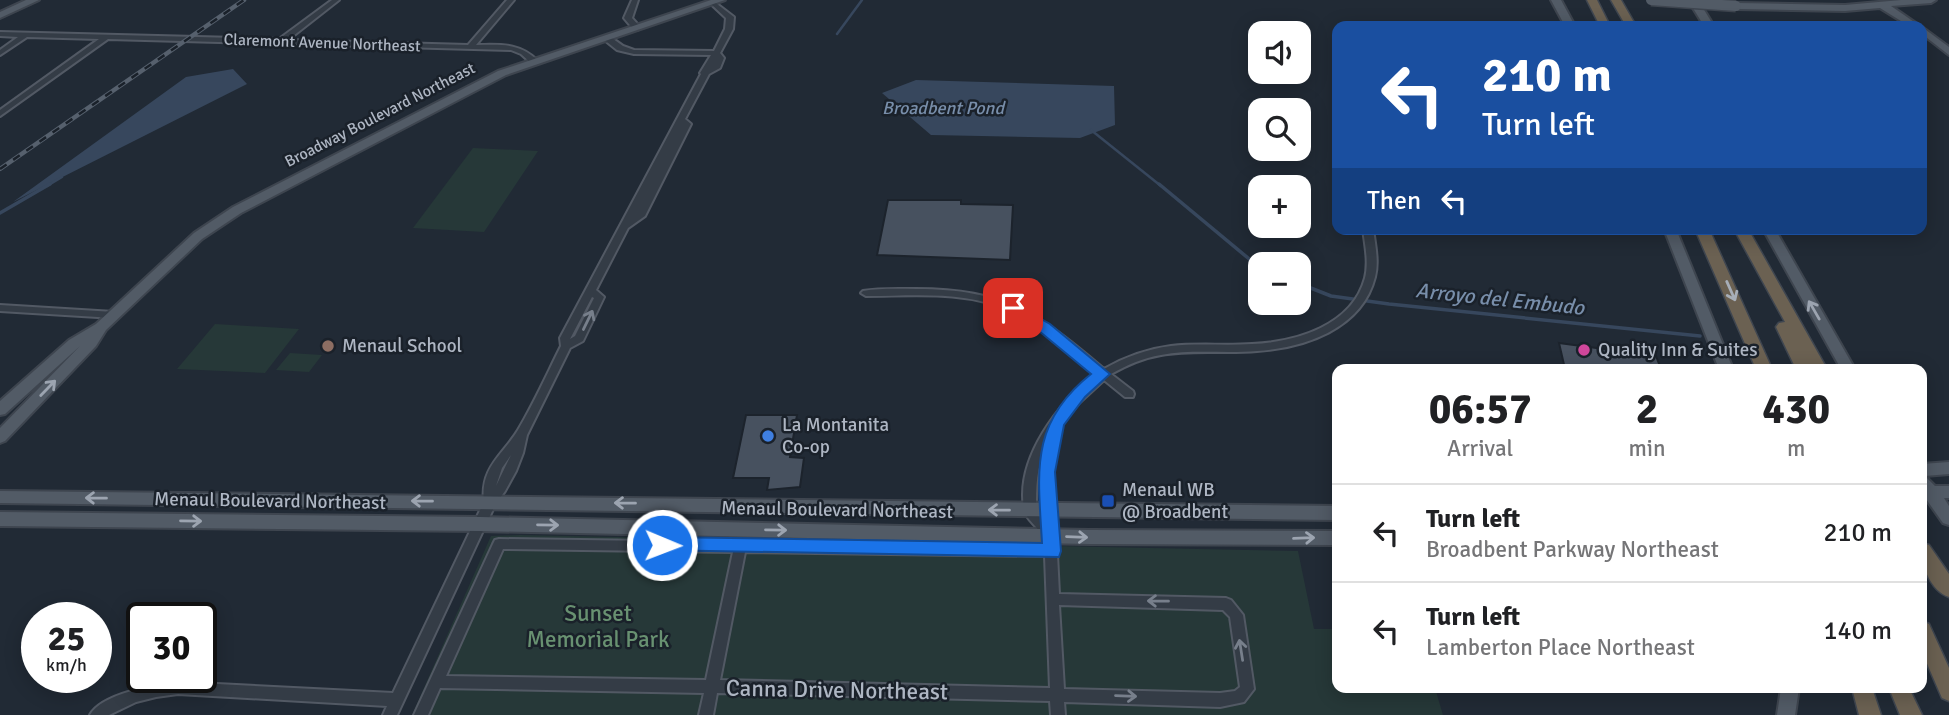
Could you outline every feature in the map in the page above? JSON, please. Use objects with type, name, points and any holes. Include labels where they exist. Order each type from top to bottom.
[{"type":"highway","points":[[1593,2],[1602,21]]},
{"type":"highway","points":[[1618,3],[1627,21]]},
{"type":"highway","points":[[1705,235],[1762,364]]},
{"type":"highway","points":[[1744,235],[1802,364]]},
{"type":"highway","points":[[1744,235],[1816,364]]},
{"type":"highway","points":[[1927,558],[1949,589]]},
{"type":"highway","points":[[1927,642],[1949,691]]},
{"type":"highway","points":[[1863,693],[1870,715]]},
{"type":"highway","points":[[1901,693],[1911,715]]},
{"type":"main road","points":[[0,9],[19,0]]},
{"type":"main road","points":[[0,15],[34,0]]},
{"type":"main road","points":[[1556,0],[1567,21]]},
{"type":"main road","points":[[1651,0],[1803,9],[1884,6],[1931,0]]},
{"type":"main road","points":[[1693,0],[1706,21]]},
{"type":"main road","points":[[1749,0],[1863,0]]},
{"type":"main road","points":[[1874,0],[1907,21]]},
{"type":"main road","name":"Broadway Boulevard Northeast","points":[[0,437],[91,342],[114,314],[198,236],[237,210],[478,84],[534,61],[717,2]]},
{"type":"main road","points":[[1927,34],[1949,52]]},
{"type":"main road","points":[[1672,235],[1724,364]]},
{"type":"main road","points":[[1772,235],[1845,364]]},
{"type":"main road","name":"Broadway Boulevard Northeast","points":[[0,410],[74,343],[101,327]]},
{"type":"main road","points":[[1927,470],[1949,468]]},
{"type":"main road","points":[[1927,489],[1949,492]]},
{"type":"main road","points":[[1927,492],[1949,518]]},
{"type":"main road","name":"Menaul Boulevard Northeast","points":[[0,497],[1332,513]]},
{"type":"main road","points":[[132,520],[147,499]]},
{"type":"main road","name":"Menaul Boulevard Northeast","points":[[0,519],[480,524],[1051,544],[1332,538]]},
{"type":"main road","points":[[1786,715],[1789,693]]},
{"type":"street","points":[[280,42],[336,0]]},
{"type":"street","points":[[470,47],[511,0]]},
{"type":"street","points":[[635,0],[628,19],[637,28]]},
{"type":"street","points":[[716,53],[732,22],[717,2]]},
{"type":"street","name":"Claremont Avenue Northeast","points":[[0,34],[512,48],[524,52],[534,61]]},
{"type":"street","points":[[0,53],[25,35]]},
{"type":"street","points":[[0,114],[106,37]]},
{"type":"street","points":[[606,37],[620,48],[634,52],[716,53]]},
{"type":"street","points":[[390,715],[490,502],[499,492],[515,459],[521,435],[566,346],[579,338],[599,297],[591,291],[625,226],[640,216],[687,124],[680,119],[704,73],[716,68],[720,58],[716,53]]},
{"type":"street","points":[[1051,544],[1030,510],[1034,457],[1079,392],[1120,364],[1158,352],[1200,347],[1267,346],[1304,339],[1330,327],[1353,309],[1366,290],[1371,267],[1368,235]]},
{"type":"street","points":[[866,293],[966,295],[1013,308],[1044,328],[1129,394]]},
{"type":"street","points":[[0,307],[114,314]]},
{"type":"street","points":[[1056,423],[1046,472],[1058,715]]},
{"type":"street","points":[[421,715],[499,544],[1051,544]]},
{"type":"street","points":[[706,715],[740,546]]},
{"type":"street","name":"Canna Drive Northeast","points":[[435,682],[1057,694],[1220,700],[1239,697],[1247,689],[1236,615],[1226,604],[1054,599]]},
{"type":"street","points":[[97,715],[112,705],[151,690],[178,688],[397,700]]},
{"type":"green space","points":[[473,148],[538,151],[484,232],[413,228]]},
{"type":"green space","points":[[215,324],[299,329],[265,373],[177,369]]},
{"type":"green space","points":[[290,353],[322,355],[309,372],[276,370]]},
{"type":"green space","name":"Sunset Memorial Park","points":[[491,536],[1298,551],[1314,629],[1332,629],[1332,693],[1436,693],[1443,715],[412,715]]},
{"type":"water","points":[[233,69],[247,84],[13,202],[186,77]]},
{"type":"water","name":"Broadbent Pond","points":[[916,80],[1114,86],[1115,125],[1080,138],[931,135],[882,93]]},
{"type":"building","points":[[888,200],[961,200],[961,204],[1013,205],[1010,260],[877,255]]},
{"type":"building","name":"Quality Inn & Suites","points":[[1559,343],[1656,356],[1659,364],[1564,364]]},
{"type":"building","name":"La Montanita Co-op","points":[[746,415],[797,415],[790,457],[804,458],[800,487],[767,490],[769,478],[733,478]]},
{"type":"waterway","points":[[837,34],[862,0]]},
{"type":"waterway","name":"Arroyo del Embudo","points":[[1091,130],[1161,186]]},
{"type":"waterway","points":[[47,186],[62,177]]},
{"type":"waterway","points":[[0,213],[50,184]]},
{"type":"waterway","name":"Arroyo del Embudo","points":[[1159,184],[1248,258]]},
{"type":"waterway","name":"Arroyo del Embudo","points":[[1311,288],[1331,296],[1389,304],[1700,336]]},
{"type":"railway","points":[[0,169],[244,0]]},
{"type":"place","name":"Menaul School","points":[[328,346]]},
{"type":"place","name":"Quality Inn & Suites","points":[[1584,350]]},
{"type":"place","name":"La Montanita Co-op","points":[[768,436]]},
{"type":"place","name":"Menaul WB @ Broadbent","points":[[1108,501]]},
{"type":"route","points":[[662,545],[1052,551],[1046,472],[1056,423],[1079,392],[1102,374],[1031,318],[1013,308]]}]
